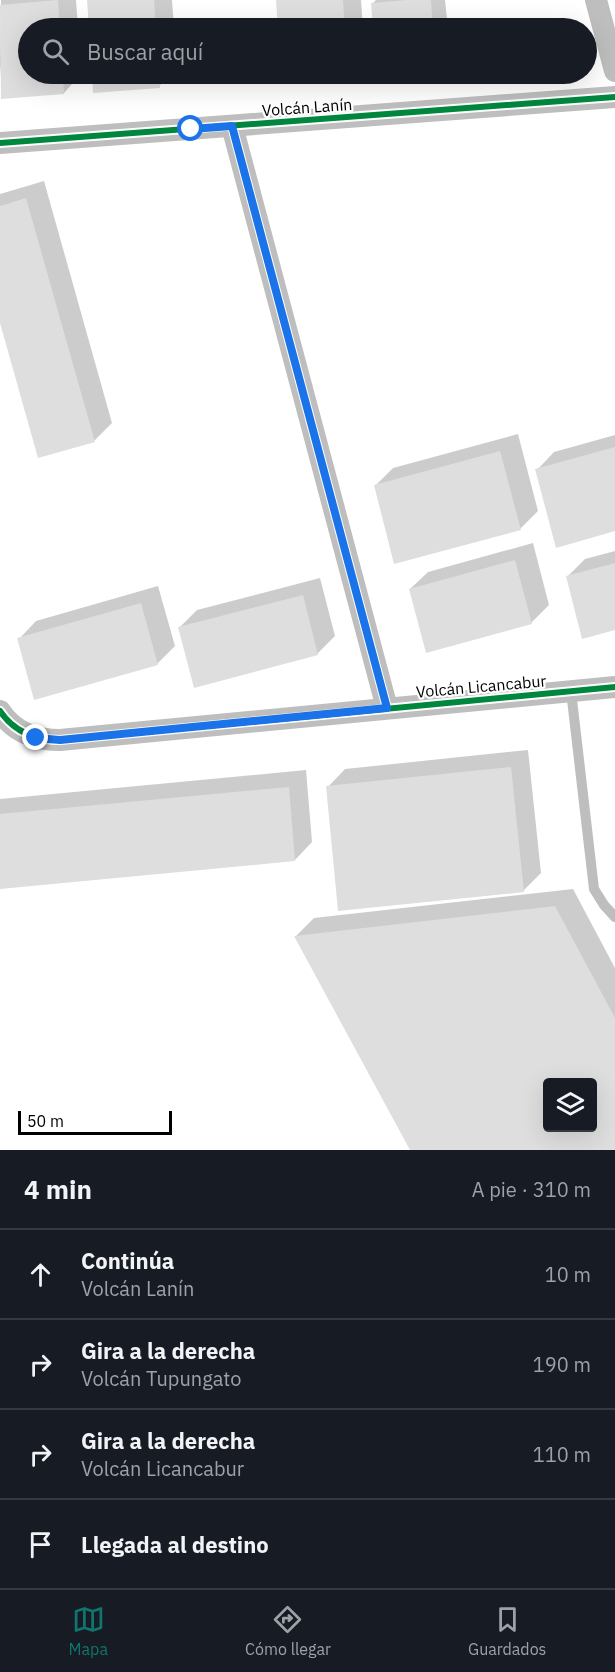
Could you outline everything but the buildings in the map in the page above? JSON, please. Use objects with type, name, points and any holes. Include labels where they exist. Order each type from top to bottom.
[{"type":"street","points":[[596,0],[615,71]]},
{"type":"street","name":"Volcán Lanín","points":[[0,143],[615,97]]},
{"type":"street","points":[[232,126],[387,708]]},
{"type":"street","name":"Volcán Licancabur","points":[[0,711],[15,727],[36,738],[48,740],[615,687]]},
{"type":"lane","points":[[571,691],[594,889],[615,917]]},
{"type":"cycle path","points":[[0,143],[615,97]]},
{"type":"cycle path","points":[[232,126],[387,708]]},
{"type":"cycle path","points":[[0,711],[12,724],[26,733],[60,740],[615,687]]},
{"type":"route","points":[[36,738],[60,740],[387,708],[232,126],[191,129]]}]
